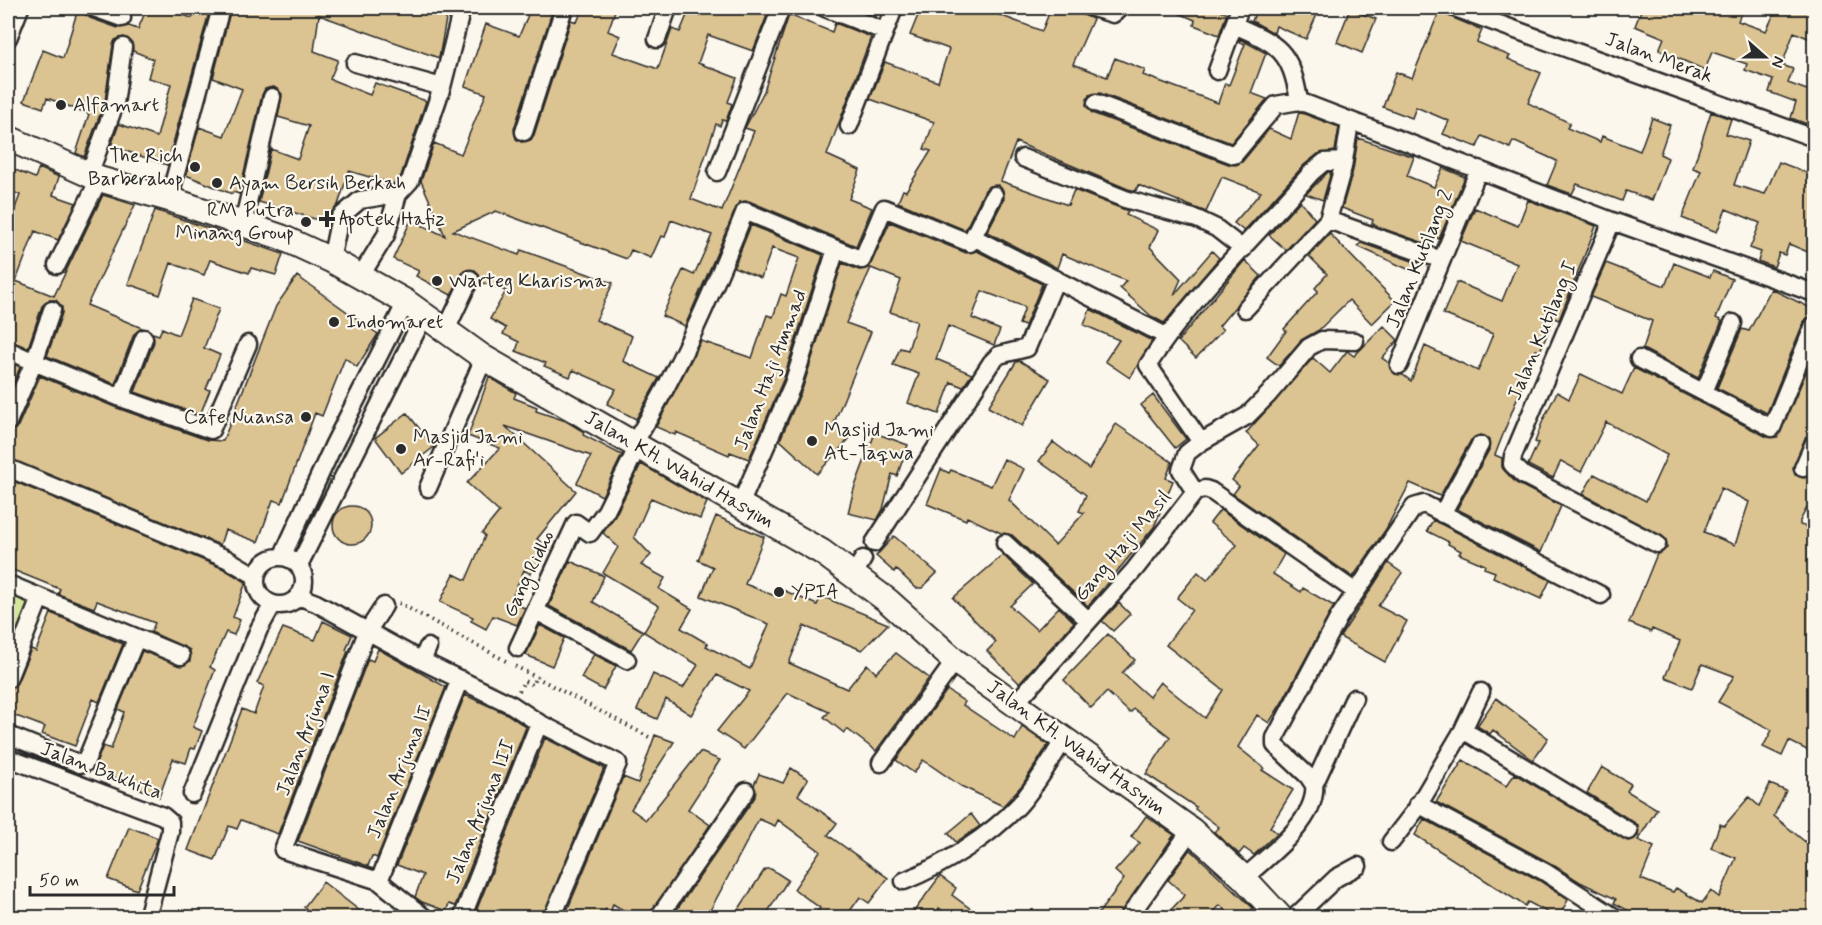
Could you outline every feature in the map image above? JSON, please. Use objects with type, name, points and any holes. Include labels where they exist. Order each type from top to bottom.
[{"type":"street","points":[[8,38],[20,8]]},
{"type":"street","points":[[93,8],[122,18]]},
{"type":"street","points":[[169,199],[221,8]]},
{"type":"street","points":[[360,277],[386,235],[398,194],[410,181],[442,87],[462,8]]},
{"type":"street","points":[[524,132],[561,8]]},
{"type":"street","points":[[657,39],[668,8]]},
{"type":"street","points":[[717,172],[781,8]]},
{"type":"street","points":[[825,8],[884,31]]},
{"type":"street","points":[[849,126],[894,8]]},
{"type":"street","points":[[1093,8],[1113,14],[1119,8]]},
{"type":"street","points":[[1217,71],[1240,8]]},
{"type":"street","name":"Jalan Merak","points":[[1455,8],[1815,138]]},
{"type":"street","points":[[1234,25],[1279,47],[1297,87],[1299,101]]},
{"type":"street","points":[[57,265],[94,177],[115,104],[123,47]]},
{"type":"street","points":[[356,63],[442,87]]},
{"type":"street","points":[[243,224],[272,97]]},
{"type":"street","points":[[1096,103],[1234,155],[1276,105],[1299,101],[1612,221],[1815,293]]},
{"type":"street","points":[[1245,309],[1328,220],[1344,161],[1350,122]]},
{"type":"street","name":"Jalan KH. Wahid Hasyim","points":[[9,143],[94,177],[169,199],[281,237],[331,260],[415,308],[484,358],[635,446],[740,505],[859,566],[955,661],[1063,741],[1191,830],[1244,878],[1281,918]]},
{"type":"street","points":[[1023,159],[1125,199],[1207,224],[1216,228],[1243,249]]},
{"type":"street","points":[[1201,442],[1148,365],[1166,336],[1211,281],[1311,173],[1324,162],[1344,161]]},
{"type":"street","name":"Jalan Kutilang 2","points":[[1399,365],[1479,169]]},
{"type":"street","points":[[331,260],[340,218],[360,200],[398,194]]},
{"type":"street","points":[[635,446],[664,394],[705,311],[745,211],[862,260],[884,208],[970,243],[994,195]]},
{"type":"street","points":[[1328,220],[1442,260]]},
{"type":"street","name":"Jalan Kutilang I","points":[[1612,221],[1513,456],[1514,469],[1657,544]]},
{"type":"street","points":[[973,237],[1166,336]]},
{"type":"street","name":"Jalan Haji Ammad","points":[[740,505],[793,384],[836,249]]},
{"type":"street","points":[[446,330],[470,279]]},
{"type":"street","points":[[874,543],[991,363],[999,355],[1027,348],[1056,279]]},
{"type":"street","points":[[282,557],[334,444],[415,308]]},
{"type":"street","points":[[298,565],[354,453],[415,308]]},
{"type":"street","points":[[8,422],[34,362],[52,310]]},
{"type":"street","points":[[1704,392],[1733,323]]},
{"type":"street","points":[[1639,359],[1772,428],[1815,325]]},
{"type":"street","points":[[121,399],[144,338]]},
{"type":"street","name":"Gang Haji Masil","points":[[1014,705],[1135,569],[1195,492],[1181,470],[1187,453],[1201,442],[1247,416],[1309,347],[1322,340],[1355,341]]},
{"type":"street","points":[[8,350],[121,399],[211,430],[249,344]]},
{"type":"street","points":[[428,488],[484,358]]},
{"type":"street","points":[[1803,468],[1815,442]]},
{"type":"street","points":[[334,444],[354,453]]},
{"type":"street","points":[[1442,514],[1480,445]]},
{"type":"street","name":"Gang Ridho","points":[[518,648],[576,523],[590,533],[606,511],[635,446]]},
{"type":"street","points":[[8,468],[259,571]]},
{"type":"street","points":[[1195,492],[1205,489],[1211,491],[1356,592]]},
{"type":"street","points":[[1244,878],[1295,831],[1315,794],[1314,785],[1308,776],[1275,745],[1275,738],[1339,617],[1414,507],[1424,504],[1601,595]]},
{"type":"street","name":"Gang Haji Masil","points":[[1005,543],[1088,620]]},
{"type":"street","points":[[282,557],[298,565],[303,574],[300,592],[287,604],[269,602],[256,588],[259,571],[273,558],[282,557]]},
{"type":"street","points":[[8,584],[181,656]]},
{"type":"street","points":[[300,592],[367,632],[425,654],[460,679],[618,763],[552,918]]},
{"type":"street","points":[[8,679],[40,598]]},
{"type":"street","points":[[192,794],[269,602]]},
{"type":"street","name":"Jalan Arjuna I","points":[[379,881],[283,850],[367,632],[384,606]]},
{"type":"street","points":[[536,611],[627,660]]},
{"type":"street","points":[[8,735],[80,764],[85,763],[136,639]]},
{"type":"street","points":[[881,763],[955,661]]},
{"type":"street","name":"Jalan Arjuna II","points":[[379,881],[460,679]]},
{"type":"street","points":[[1391,842],[1418,804],[1463,730],[1480,692]]},
{"type":"street","points":[[1314,785],[1354,698]]},
{"type":"street","name":"Jalan Arjuna III","points":[[462,918],[539,723]]},
{"type":"street","points":[[1463,730],[1629,831]]},
{"type":"street","points":[[904,880],[922,874],[1000,823],[1020,805],[1063,741]]},
{"type":"street","name":"Jalan Bakhita","points":[[8,758],[163,816],[170,822],[170,832],[147,918]]},
{"type":"street","points":[[658,918],[746,791]]},
{"type":"street","points":[[1418,804],[1545,872],[1616,918]]},
{"type":"street","points":[[1128,918],[1191,830]]},
{"type":"street","points":[[1294,918],[1336,878],[1358,866]]},
{"type":"street","points":[[379,881],[425,918]]},
{"type":"path","points":[[524,681],[532,686],[536,677]]},
{"type":"green space","points":[[8,594],[31,603],[18,640],[8,636]]},
{"type":"building","points":[[147,8],[162,8],[192,18],[195,8],[210,9],[167,165],[111,146],[119,124],[157,137],[171,84],[148,78],[153,59],[133,51],[132,43],[124,37],[115,40],[113,45],[105,101],[84,157],[76,153],[89,114],[47,98],[43,108],[24,101],[43,50],[63,58],[78,9],[90,18],[118,28],[129,26],[138,29]]},
{"type":"building","points":[[231,8],[448,8],[439,58],[319,15],[314,51],[338,60],[330,79],[370,95],[375,83],[426,101],[401,176],[393,184],[349,171],[338,205],[330,214],[328,223],[259,202],[271,149],[298,159],[309,126],[278,117],[282,94],[274,87],[265,89],[262,95],[239,194],[233,192],[232,194],[186,175],[199,127],[224,136],[242,89],[213,78]]},
{"type":"building","points":[[531,8],[552,12],[514,129],[516,139],[521,142],[531,140],[534,135],[571,20],[577,22],[583,8],[616,8],[608,31],[620,36],[613,53],[658,69],[672,29],[680,32],[690,8],[770,8],[753,51],[708,35],[698,63],[737,78],[728,102],[732,104],[726,121],[722,120],[720,126],[716,124],[691,199],[722,211],[754,131],[745,128],[764,91],[789,15],[832,32],[835,23],[871,37],[827,155],[860,170],[849,199],[872,208],[856,246],[749,201],[739,202],[685,326],[662,316],[683,270],[694,275],[712,235],[671,220],[665,237],[661,236],[651,258],[631,250],[627,259],[496,211],[453,231],[519,255],[521,250],[613,283],[596,320],[632,336],[623,361],[659,378],[636,419],[607,404],[616,389],[573,370],[570,377],[544,366],[546,363],[516,351],[519,342],[503,334],[506,328],[490,319],[506,291],[480,282],[479,274],[475,270],[464,271],[451,295],[416,276],[419,271],[393,259],[411,220],[445,236],[421,181],[434,143],[461,154],[486,94],[465,86],[486,24],[519,36]]},
{"type":"building","points":[[853,8],[879,8],[876,17]]},
{"type":"building","points":[[921,8],[981,8],[1042,31],[1051,8],[1066,8],[1093,19],[1073,64],[1107,77],[1115,58],[1145,70],[1143,75],[1218,103],[1225,83],[1229,85],[1245,44],[1239,42],[1240,39],[1266,53],[1251,93],[1267,99],[1231,143],[1100,93],[1089,95],[1086,105],[1092,113],[1231,165],[1242,162],[1269,129],[1291,139],[1299,112],[1339,127],[1335,151],[1318,154],[1304,165],[1244,231],[1234,223],[1261,192],[1222,177],[1206,212],[1138,185],[1136,191],[1128,189],[1016,142],[1001,181],[1068,205],[1074,190],[1128,211],[1126,215],[1158,230],[1150,247],[1181,279],[1174,295],[1212,251],[1219,258],[1164,323],[1151,316],[1120,288],[1126,281],[1062,254],[1057,268],[987,232],[1004,199],[1003,190],[998,185],[989,186],[985,190],[965,230],[898,202],[903,190],[906,191],[931,151],[924,149],[934,122],[870,99],[885,62],[938,82],[949,49],[910,35]]},
{"type":"building","points":[[1167,8],[1212,8],[1227,13],[1219,35],[1194,25],[1195,20]]},
{"type":"building","points":[[1257,8],[1320,8],[1306,39],[1276,26],[1274,33],[1252,21]]},
{"type":"building","points":[[1642,8],[1743,8],[1738,21],[1766,31],[1777,8],[1815,8],[1815,41],[1794,32],[1782,65],[1793,69],[1788,83],[1815,93],[1815,127],[1791,118],[1796,102],[1769,92],[1773,80],[1745,70],[1747,64],[1712,52],[1705,70],[1659,50],[1664,38],[1635,26]]},
{"type":"building","points":[[1350,9],[1376,19],[1362,53],[1337,42]]},
{"type":"building","points":[[1439,12],[1482,30],[1477,42],[1541,73],[1528,103],[1570,123],[1567,128],[1600,142],[1602,136],[1640,151],[1652,118],[1670,125],[1660,154],[1668,158],[1652,200],[1626,191],[1622,201],[1577,184],[1572,194],[1547,185],[1557,161],[1513,141],[1510,148],[1482,136],[1477,147],[1443,134],[1449,121],[1416,107],[1412,118],[1383,107],[1396,72],[1412,78]]},
{"type":"building","points":[[1711,112],[1731,119],[1726,134],[1749,141],[1734,185],[1765,194],[1779,162],[1815,176],[1815,255],[1789,244],[1785,255],[1779,253],[1774,267],[1758,261],[1761,252],[1750,248],[1760,223],[1726,209],[1717,232],[1682,218],[1701,171],[1693,168]]},
{"type":"building","points":[[1358,138],[1414,157],[1407,176],[1434,187],[1443,168],[1465,177],[1439,239],[1431,235],[1427,244],[1378,227],[1372,223],[1373,220],[1342,208],[1353,170]]},
{"type":"building","points":[[8,167],[35,178],[39,168],[59,177],[53,195],[76,203],[58,240],[35,231],[16,281],[54,296],[103,195],[135,205],[87,305],[142,328],[134,334],[115,384],[47,356],[62,313],[62,307],[56,300],[49,300],[42,306],[28,348],[8,340],[8,227],[20,195],[8,190]]},
{"type":"building","points":[[1328,172],[1331,172],[1323,200],[1306,194]]},
{"type":"building","points":[[1528,200],[1596,226],[1559,320],[1554,318],[1540,351],[1536,350],[1495,455],[1502,458],[1502,468],[1516,483],[1561,506],[1541,552],[1457,509],[1489,450],[1489,440],[1480,435],[1471,440],[1440,496],[1410,483],[1386,529],[1353,577],[1233,494],[1239,486],[1232,480],[1259,445],[1246,433],[1313,358],[1330,373],[1347,351],[1354,356],[1384,326],[1398,340],[1382,358],[1389,363],[1395,374],[1403,375],[1411,381],[1425,346],[1478,371],[1493,334],[1443,314],[1457,282],[1502,301],[1517,264],[1461,241],[1475,208],[1518,226]]},
{"type":"building","points":[[1300,201],[1315,219],[1286,250],[1269,235]]},
{"type":"building","points":[[155,210],[283,254],[276,275],[251,268],[249,273],[210,260],[204,275],[171,263],[160,295],[128,284]]},
{"type":"building","points":[[890,222],[966,253],[977,251],[1042,284],[1025,326],[1019,324],[1025,307],[982,291],[972,318],[1000,330],[994,345],[948,326],[936,359],[972,374],[963,387],[951,382],[939,414],[908,403],[919,374],[893,365],[900,348],[908,350],[917,321],[890,312],[901,280],[871,268],[846,323],[871,332],[834,423],[850,438],[817,474],[780,440],[803,387],[842,263],[859,270],[869,268]]},
{"type":"building","points":[[751,225],[823,255],[783,380],[749,459],[730,452],[729,455],[676,432],[675,435],[656,427],[701,341],[752,358],[767,315],[773,317],[781,294],[786,296],[799,258],[772,248],[761,278],[734,267]]},
{"type":"building","points":[[1330,234],[1395,301],[1372,324],[1349,300],[1319,330],[1301,340],[1279,366],[1267,357],[1286,331],[1284,329],[1318,291],[1315,288],[1327,274],[1309,256]]},
{"type":"building","points":[[1361,243],[1418,263],[1414,272],[1357,246]]},
{"type":"building","points":[[1245,260],[1261,276],[1219,326],[1223,330],[1196,358],[1178,341]]},
{"type":"building","points":[[1606,263],[1665,286],[1674,263],[1710,277],[1713,271],[1732,279],[1716,318],[1722,321],[1698,378],[1643,349],[1652,321],[1591,297]]},
{"type":"building","points":[[297,276],[378,334],[357,367],[345,358],[322,416],[315,413],[282,503],[273,500],[258,542],[225,530],[220,545],[8,458],[8,443],[12,431],[18,426],[40,376],[117,408],[207,440],[223,441],[276,306]]},
{"type":"building","points":[[1771,289],[1815,310],[1815,315],[1804,321],[1767,413],[1717,388],[1742,329],[1749,331]]},
{"type":"building","points":[[192,299],[219,309],[204,348],[220,355],[206,389],[210,390],[200,415],[135,392],[154,342],[153,333],[159,335],[162,328],[178,335]]},
{"type":"building","points":[[1090,309],[1152,341],[1130,378],[1105,361],[1119,340],[1084,325]]},
{"type":"building","points":[[1815,352],[1815,433],[1805,438],[1793,469],[1795,475],[1804,478],[1810,476],[1815,468],[1815,492],[1800,525],[1815,529],[1815,754],[1789,741],[1782,756],[1763,747],[1772,730],[1718,702],[1734,676],[1702,664],[1692,688],[1665,677],[1680,641],[1652,629],[1651,632],[1629,623],[1657,554],[1667,548],[1666,539],[1583,494],[1594,474],[1646,501],[1667,455],[1606,422],[1581,472],[1561,461],[1553,478],[1528,465],[1538,443],[1535,442],[1543,420],[1557,392],[1569,399],[1581,374],[1622,394],[1634,368],[1767,437],[1778,437]],"holes":[[[1721,488],[1749,502],[1735,545],[1704,532]]]},
{"type":"building","points":[[8,361],[20,367],[13,385],[8,383]]},
{"type":"building","points":[[1020,361],[1050,379],[1022,426],[988,407],[1016,362]]},
{"type":"building","points":[[489,377],[516,393],[514,398],[537,407],[536,411],[566,421],[584,432],[583,435],[622,455],[602,496],[577,483],[591,456],[505,426],[576,491],[537,539],[550,549],[530,574],[524,570],[510,602],[525,608],[517,625],[493,616],[486,629],[471,621],[473,617],[440,602],[454,574],[466,580],[485,536],[482,533],[499,512],[467,483],[500,448],[468,436]]},
{"type":"building","points":[[1153,395],[1186,439],[1175,448],[1141,405]]},
{"type":"building","points":[[407,413],[434,447],[401,473],[375,438]]},
{"type":"building","points":[[1116,424],[1172,462],[1166,478],[1173,481],[1154,527],[1088,606],[1012,535],[1001,533],[967,517],[966,520],[927,504],[941,469],[949,473],[951,470],[991,486],[1004,459],[1024,469],[1009,500],[1055,545],[1084,513],[1079,511],[1086,495],[1039,461],[1053,442],[1089,469]]},
{"type":"building","points":[[875,433],[908,445],[897,476],[892,474],[883,509],[877,520],[848,513],[854,489]]},
{"type":"building","points":[[641,464],[707,502],[700,519],[651,498],[634,537],[651,555],[641,565],[665,578],[659,589],[692,609],[681,628],[708,644],[706,646],[750,669],[769,624],[701,596],[713,567],[698,560],[716,516],[764,537],[745,584],[780,598],[783,590],[817,605],[821,596],[888,624],[862,650],[804,626],[789,663],[847,689],[867,664],[876,673],[896,653],[929,678],[876,751],[847,729],[844,733],[824,717],[829,712],[788,693],[744,749],[717,731],[749,691],[717,675],[691,715],[666,699],[657,719],[637,710],[653,674],[683,688],[698,665],[644,632],[659,606],[603,573],[618,547],[603,533],[615,516]]},
{"type":"building","points":[[8,479],[222,568],[246,582],[233,617],[240,620],[234,635],[226,632],[210,667],[215,670],[193,727],[202,731],[195,749],[191,748],[186,763],[173,759],[159,797],[94,769],[103,746],[111,749],[124,712],[118,709],[142,651],[182,666],[190,661],[190,650],[151,632],[155,623],[97,601],[94,608],[58,594],[60,589],[8,568]]},
{"type":"building","points":[[352,506],[365,512],[371,525],[365,538],[352,544],[339,538],[333,525],[339,512]]},
{"type":"building","points":[[1220,510],[1284,554],[1273,574],[1301,592],[1303,588],[1334,606],[1269,723],[1257,715],[1238,747],[1264,768],[1262,770],[1293,790],[1270,827],[1277,833],[1254,855],[1244,848],[1239,854],[1214,832],[1219,827],[1195,809],[1196,807],[1146,774],[1170,737],[1134,709],[1130,713],[1107,692],[1091,708],[1064,680],[1108,634],[1135,660],[1122,673],[1149,697],[1160,682],[1205,718],[1223,690],[1166,645],[1192,610],[1177,598],[1198,572],[1207,580],[1237,545],[1210,523]]},
{"type":"building","points":[[1433,520],[1550,580],[1541,599],[1493,577],[1495,572],[1484,568],[1485,565],[1459,554],[1461,551],[1448,544],[1449,542],[1427,531]]},
{"type":"building","points":[[894,536],[937,573],[922,588],[916,588],[896,569],[894,572],[876,556]]},
{"type":"building","points":[[1003,555],[1033,584],[1010,606],[1037,630],[1059,607],[1074,622],[1019,683],[987,651],[996,642],[953,598]]},
{"type":"building","points":[[570,561],[604,576],[593,602],[643,631],[631,650],[549,606]]},
{"type":"building","points":[[1388,563],[1402,573],[1378,606],[1407,621],[1385,662],[1340,637]]},
{"type":"building","points":[[1119,603],[1130,614],[1113,631],[1102,621]]},
{"type":"building","points":[[51,613],[123,644],[99,702],[93,699],[75,746],[42,734],[45,727],[8,713],[8,689],[17,683],[31,649],[36,651]]},
{"type":"building","points":[[323,621],[352,635],[346,650],[348,651],[278,834],[241,820],[237,829],[229,826],[215,860],[188,850],[242,709],[254,714],[264,686],[257,683],[283,628],[315,640]]},
{"type":"building","points":[[540,625],[564,638],[552,666],[526,655]]},
{"type":"building","points":[[378,649],[446,687],[377,858],[372,856],[368,866],[298,841],[368,659],[373,661]]},
{"type":"building","points":[[594,654],[616,666],[603,690],[581,678]]},
{"type":"building","points":[[947,690],[965,702],[963,705],[1015,740],[1022,727],[1048,745],[1023,784],[1003,806],[961,786],[923,760],[914,773],[896,760]]},
{"type":"building","points":[[465,695],[507,714],[526,727],[455,906],[449,904],[446,911],[415,897],[423,875],[397,865]]},
{"type":"building","points":[[1496,698],[1548,738],[1533,760],[1493,730],[1490,734],[1477,726]]},
{"type":"building","points":[[655,735],[674,742],[631,809],[646,820],[700,752],[720,760],[688,809],[710,825],[648,918],[636,918],[613,904],[611,911],[606,909],[602,918],[564,918],[623,777],[638,783]]},
{"type":"building","points":[[545,738],[604,768],[542,918],[485,918],[475,914]]},
{"type":"building","points":[[1463,760],[1506,786],[1515,774],[1628,841],[1638,836],[1638,825],[1587,793],[1602,767],[1631,784],[1627,791],[1657,809],[1638,840],[1654,847],[1641,879],[1673,892],[1676,888],[1702,903],[1711,891],[1719,897],[1736,858],[1711,848],[1720,824],[1724,826],[1749,797],[1759,806],[1770,784],[1786,791],[1774,816],[1815,850],[1815,918],[1759,918],[1748,910],[1743,918],[1642,918],[1614,903],[1616,899],[1580,882],[1550,863],[1436,802]]},
{"type":"building","points":[[791,768],[808,779],[798,795],[837,823],[828,835],[888,878],[869,903],[860,897],[845,918],[813,918],[820,908],[794,889],[820,851],[778,820],[775,826],[759,819],[706,918],[671,918],[755,797],[754,785],[759,774],[783,783]]},
{"type":"building","points":[[971,814],[980,826],[956,842],[948,833]]},
{"type":"building","points":[[1146,816],[1174,835],[1118,918],[1095,918],[1124,879],[1115,871],[1140,843],[1131,837]]},
{"type":"building","points":[[1424,819],[1540,881],[1568,900],[1558,918],[1528,902],[1525,906],[1415,835]]},
{"type":"building","points":[[129,827],[158,838],[137,890],[108,879]]},
{"type":"building","points":[[1190,849],[1253,908],[1245,918],[1234,918],[1220,905],[1209,918],[1163,918],[1185,895],[1168,880]]},
{"type":"building","points":[[765,869],[771,869],[788,880],[764,918],[733,918]]},
{"type":"building","points":[[940,876],[956,888],[952,895],[983,918],[952,918],[939,908],[935,918],[909,918]]},
{"type":"building","points":[[323,882],[369,918],[318,918],[304,907]]},
{"type":"place","name":"Alfamart","points":[[61,105]]},
{"type":"place","name":"The Rich Barberahop","points":[[195,167]]},
{"type":"place","name":"Ayam Bersih Berkah","points":[[217,183]]},
{"type":"place","name":"Apotek Hafiz","points":[[327,219]]},
{"type":"place","name":"RM Putra Minang Group","points":[[306,222]]},
{"type":"place","name":"Warteg Kharisma","points":[[437,281]]},
{"type":"place","name":"Indomaret","points":[[334,322]]},
{"type":"place","name":"Cafe Nuansa","points":[[306,417]]},
{"type":"place","name":"Masjid Jami At-Taqwa","points":[[812,441]]},
{"type":"place","name":"Masjid Jami Ar-Rafi'i","points":[[401,449]]},
{"type":"place","name":"YPIA","points":[[779,592]]}]
